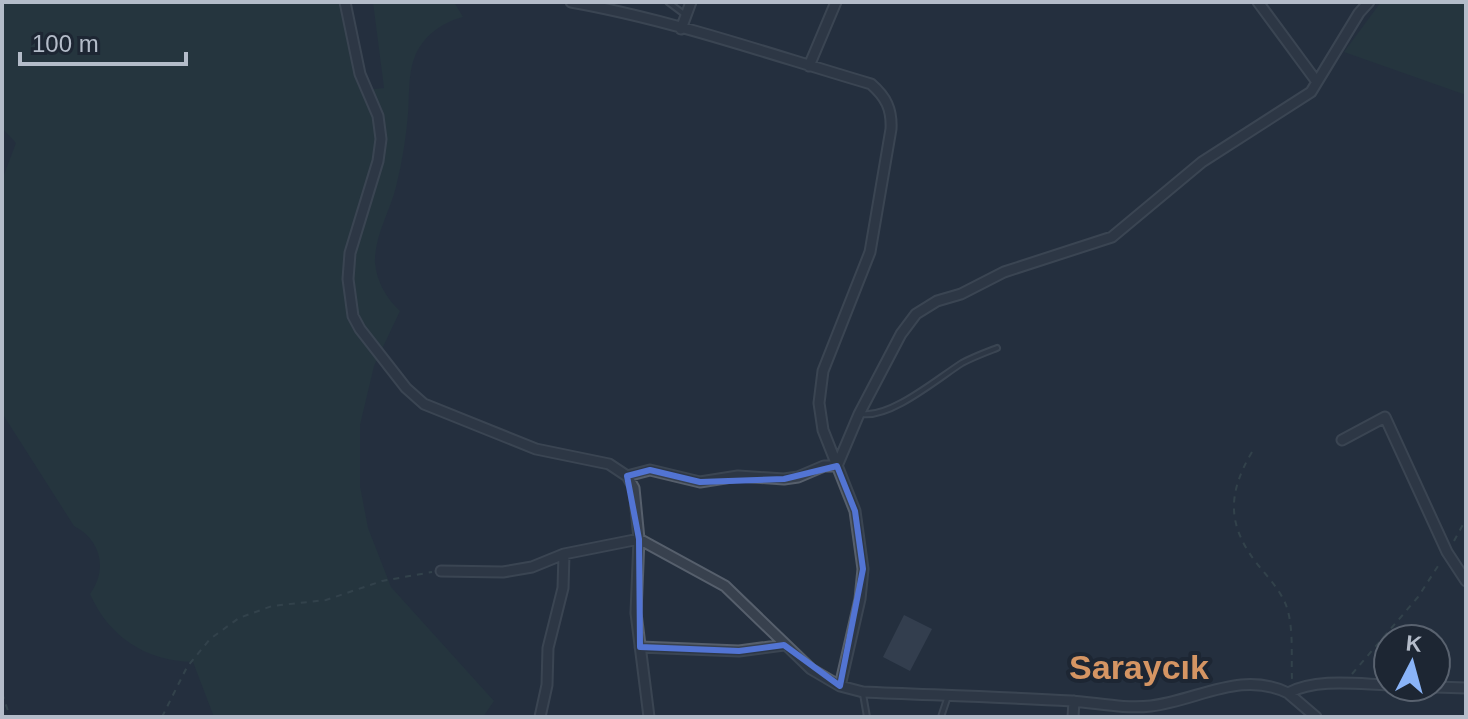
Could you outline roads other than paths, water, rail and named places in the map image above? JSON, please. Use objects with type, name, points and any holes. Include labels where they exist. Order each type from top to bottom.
[{"type":"street","points":[[345,2],[360,74],[378,116],[381,139],[378,161],[353,240],[348,267],[350,304],[360,329],[406,388],[432,408],[536,449],[609,464],[627,476],[634,488],[639,539],[635,589],[649,717]]},
{"type":"street","points":[[571,2],[681,29],[871,84],[881,92],[892,116],[870,252],[823,371],[819,403],[823,430],[855,511],[863,569],[860,599],[840,686]]},
{"type":"street","points":[[681,29],[691,2]]},
{"type":"street","points":[[809,66],[836,2]]},
{"type":"street","points":[[1258,2],[1317,82]]},
{"type":"street","points":[[837,466],[859,414],[901,334],[916,314],[937,301],[961,294],[1004,272],[1112,237],[1202,162],[1311,92],[1359,13],[1369,2]]},
{"type":"street","points":[[1342,440],[1385,417],[1447,552],[1466,581]]},
{"type":"street","points":[[627,476],[650,470],[700,482],[738,476],[784,479],[798,477],[824,466],[837,466]]},
{"type":"street","points":[[441,571],[503,572],[532,567],[564,554],[639,539],[725,586],[811,669],[840,686],[863,692],[1150,706],[1245,683],[1290,692],[1343,684],[1372,685]]},
{"type":"street","points":[[540,717],[547,685],[548,648],[563,588],[564,554]]},
{"type":"street","points":[[640,647],[739,651],[784,645]]},
{"type":"street","points":[[1290,692],[1316,717]]},
{"type":"street","points":[[1073,717],[1074,701]]},
{"type":"lane","points":[[668,2],[685,16]]},
{"type":"lane","points":[[859,414],[878,414],[970,358],[997,348]]},
{"type":"lane","points":[[863,692],[867,717]]},
{"type":"lane","points":[[941,717],[948,696]]},
{"type":"district","name":"Saraycık","points":[[1139,667]]}]
